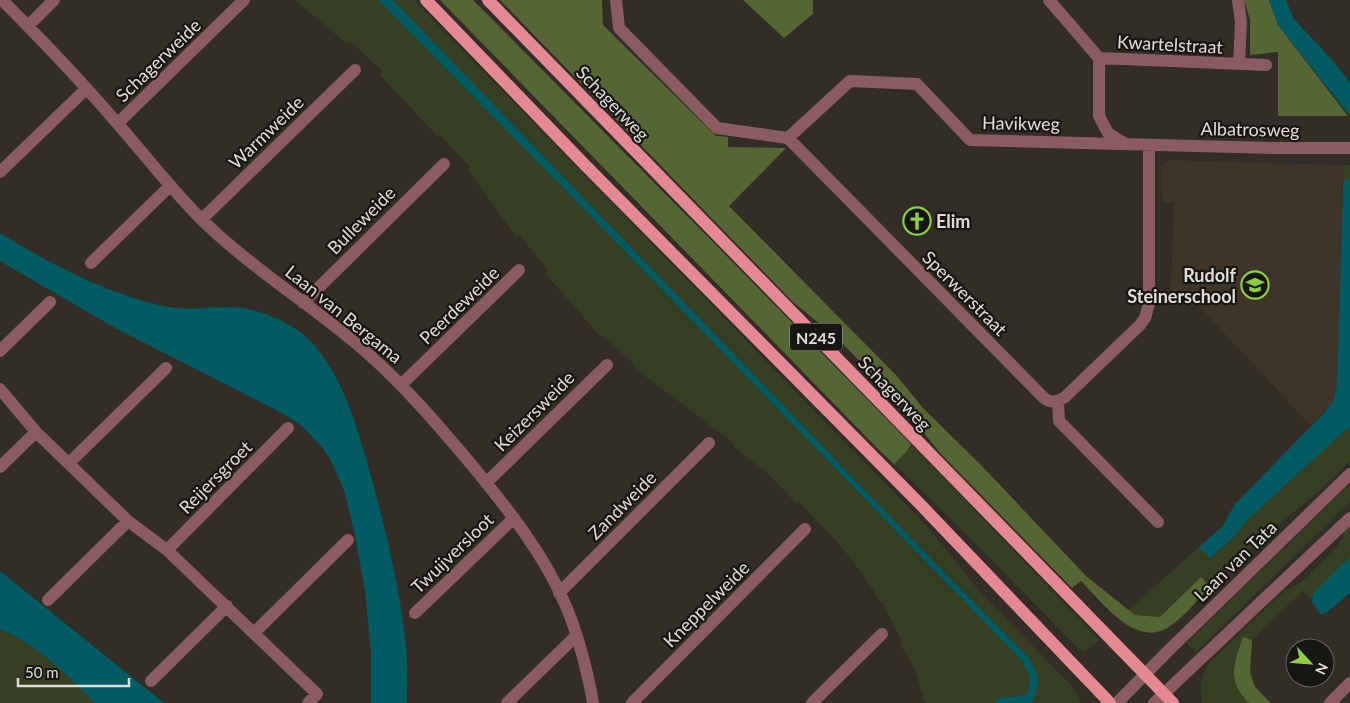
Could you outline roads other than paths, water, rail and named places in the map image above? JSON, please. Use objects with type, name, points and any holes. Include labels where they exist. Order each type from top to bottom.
[{"type":"main road","name":"N245","points":[[426,0],[586,166],[918,502],[1110,703]]},
{"type":"main road","name":"Schagerweg","points":[[488,0],[1173,703]]},
{"type":"street","name":"Laan van Bergama","points":[[2,0],[118,124],[170,186],[202,219],[233,247],[365,351],[402,385],[447,436],[514,518],[545,565],[565,604],[590,685],[593,703]]},
{"type":"street","points":[[28,26],[54,0]]},
{"type":"street","name":"Schagerweide","points":[[118,124],[244,0]]},
{"type":"street","points":[[1049,0],[1099,58],[1099,116],[1108,133],[1124,143]]},
{"type":"street","name":"Kwartelstraat","points":[[1238,0],[1241,22],[1239,64]]},
{"type":"street","points":[[618,2],[618,28],[718,128],[788,138]]},
{"type":"street","name":"Kwartelstraat","points":[[1099,58],[1266,65]]},
{"type":"street","name":"Warmweide","points":[[202,219],[355,70]]},
{"type":"street","name":"Havikweg","points":[[788,138],[850,81],[917,84],[970,140],[1150,145]]},
{"type":"street","points":[[0,172],[86,89]]},
{"type":"street","name":"Sperwerstraat","points":[[788,138],[1043,397],[1047,400],[1058,401]]},
{"type":"street","points":[[1150,145],[1149,304],[1145,318],[1065,398],[1058,401],[1059,421],[1158,522]]},
{"type":"street","name":"Albatrosweg","points":[[1150,145],[1350,148]]},
{"type":"street","name":"Bulleweide","points":[[303,303],[444,164]]},
{"type":"street","points":[[91,263],[170,186]]},
{"type":"street","name":"Peerdeweide","points":[[402,385],[520,270]]},
{"type":"street","points":[[0,350],[50,302]]},
{"type":"street","name":"Keizersweide","points":[[486,483],[607,365]]},
{"type":"street","points":[[69,463],[166,368]]},
{"type":"street","points":[[0,389],[36,432],[128,521],[167,550],[317,694],[308,703]]},
{"type":"street","name":"Reijersgroet","points":[[167,550],[288,428]]},
{"type":"street","points":[[0,467],[36,432]]},
{"type":"street","name":"Zandweide","points":[[559,592],[709,443]]},
{"type":"street","name":"Laan van Tata","points":[[1117,703],[1144,674],[1350,474]]},
{"type":"street","name":"Twuijversloot","points":[[415,613],[514,518]]},
{"type":"street","points":[[1154,703],[1350,518]]},
{"type":"street","points":[[48,600],[128,521]]},
{"type":"street","name":"Kneppelweide","points":[[632,703],[805,529]]},
{"type":"street","points":[[254,633],[348,540]]},
{"type":"street","points":[[151,681],[227,606]]},
{"type":"street","points":[[812,703],[882,634]]},
{"type":"street","points":[[507,703],[576,636]]},
{"type":"street","points":[[1330,703],[1350,683]]},
{"type":"water","points":[[378,0],[393,0],[935,563],[1028,657],[1038,679],[1032,703],[994,703],[998,698],[1024,696],[1028,693],[1030,676],[1022,661],[579,204]]},
{"type":"water","points":[[1269,0],[1286,0],[1294,19],[1333,61],[1350,83],[1350,116],[1278,25]]},
{"type":"water","points":[[1350,179],[1350,426],[1246,521],[1234,537],[1210,558],[1199,547],[1222,527],[1235,504],[1325,412],[1333,401],[1337,385],[1343,186],[1345,180]]},
{"type":"water","points":[[0,233],[62,268],[132,298],[177,308],[234,307],[252,310],[286,323],[314,345],[325,359],[342,390],[361,441],[377,497],[400,603],[407,660],[407,703],[371,703],[371,654],[365,590],[354,531],[344,490],[330,459],[321,446],[303,427],[284,414],[117,329],[0,261]]},
{"type":"water","points":[[1350,557],[1350,593],[1326,613],[1320,614],[1312,602],[1313,593]]},
{"type":"water","points":[[0,571],[164,703],[95,703],[39,652],[27,643],[0,629]]},
{"type":"place","name":"Elim","points":[[917,221]]},
{"type":"place","name":"Rudolf Steinerschool","points":[[1255,285]]}]
